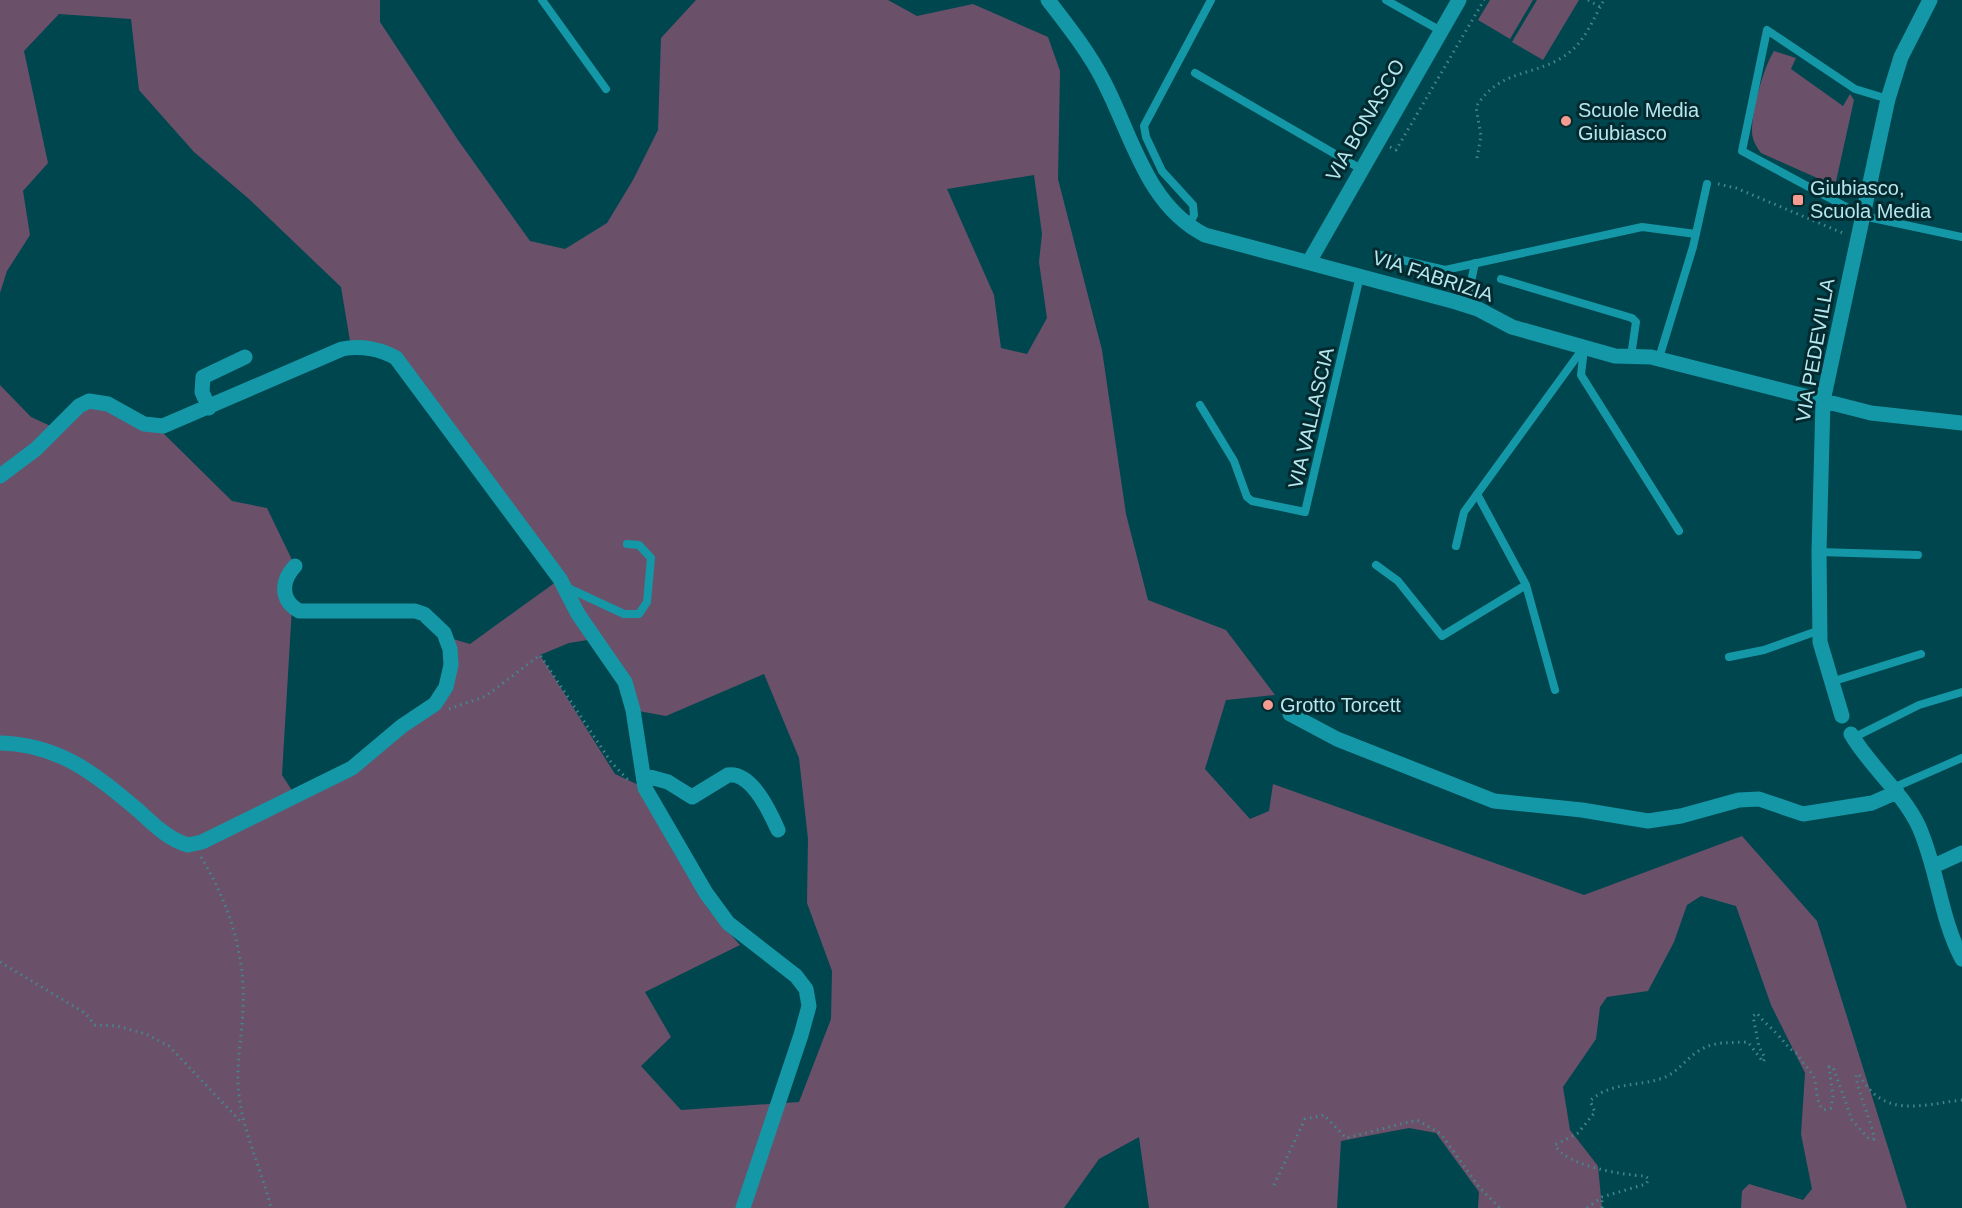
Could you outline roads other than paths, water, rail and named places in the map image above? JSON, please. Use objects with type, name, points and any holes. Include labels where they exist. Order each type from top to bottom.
[{"type":"street","name":"VIA FABRIZIA","points":[[1048,0],[1094,64],[1156,192],[1188,227],[1229,243],[1360,275],[1466,305],[1512,327],[1615,356],[1659,358],[1889,416],[1962,423]]},
{"type":"street","name":"VIA BONASCO","points":[[1309,262],[1459,0]]},
{"type":"street","name":"VIA PEDEVILLA","points":[[1842,716],[1820,642],[1819,552],[1823,401],[1888,99],[1904,50],[1930,0]]},
{"type":"street","points":[[0,476],[36,449],[79,406],[88,401],[108,404],[137,421],[157,427],[180,421],[342,349],[358,347],[390,354],[402,363],[564,586],[578,614],[614,665],[628,691],[644,782],[656,809],[721,915],[796,976],[808,994],[809,1006],[801,1035],[742,1208]]},
{"type":"street","points":[[209,408],[202,392],[203,377],[245,357]]},
{"type":"street","points":[[0,743],[24,745],[76,762],[102,779],[159,829],[180,842],[193,845],[352,768],[396,730],[429,709],[441,697],[451,665],[450,649],[441,629],[428,617],[415,611],[299,611],[288,602],[284,590],[287,577],[296,566]]},
{"type":"street","points":[[1290,714],[1337,740],[1494,801],[1582,810],[1648,821],[1681,816],[1740,800],[1759,799],[1803,814],[1872,803],[1895,790]]},
{"type":"street","points":[[1852,736],[1914,818],[1934,866],[1948,929],[1962,959]]},
{"type":"street","points":[[644,782],[668,782],[692,797],[733,774],[744,779],[754,790],[769,810],[778,830]]},
{"type":"street","points":[[1934,866],[1962,853]]},
{"type":"lane","points":[[542,0],[606,89]]},
{"type":"lane","points":[[1188,227],[1194,215],[1194,205],[1162,171],[1146,137],[1144,126],[1211,0]]},
{"type":"lane","points":[[1386,0],[1441,31]]},
{"type":"lane","points":[[1888,99],[1855,89],[1767,30],[1742,151],[1863,216],[1962,237]]},
{"type":"lane","points":[[1195,73],[1361,169]]},
{"type":"lane","points":[[1659,358],[1696,234],[1707,184]]},
{"type":"lane","points":[[1377,254],[1445,270],[1642,227],[1696,234]]},
{"type":"lane","points":[[1466,305],[1475,263]]},
{"type":"lane","name":"VIA VALLASCIA","points":[[1200,405],[1234,461],[1247,497],[1252,501],[1305,512],[1360,275]]},
{"type":"lane","points":[[1501,279],[1632,318],[1636,322],[1631,356]]},
{"type":"lane","points":[[1456,546],[1464,512],[1584,347]]},
{"type":"lane","points":[[1584,347],[1581,375],[1679,531]]},
{"type":"lane","points":[[1477,494],[1526,585],[1555,690]]},
{"type":"lane","points":[[564,586],[624,614],[639,614],[647,602],[651,558],[639,545],[627,543]]},
{"type":"lane","points":[[1819,552],[1918,555]]},
{"type":"lane","points":[[1376,565],[1398,581],[1442,636],[1526,585]]},
{"type":"lane","points":[[1729,657],[1764,650],[1820,630]]},
{"type":"lane","points":[[1831,682],[1921,654]]},
{"type":"lane","points":[[1852,736],[1920,705],[1962,692]]},
{"type":"lane","points":[[1895,790],[1962,758]]},
{"type":"place","name":"Scuole Media Giubiasco","points":[[1566,121]]},
{"type":"place","name":"Giubiasco, Scuola Media","points":[[1798,200]]},
{"type":"place","name":"Grotto Torcett","points":[[1268,705]]}]
